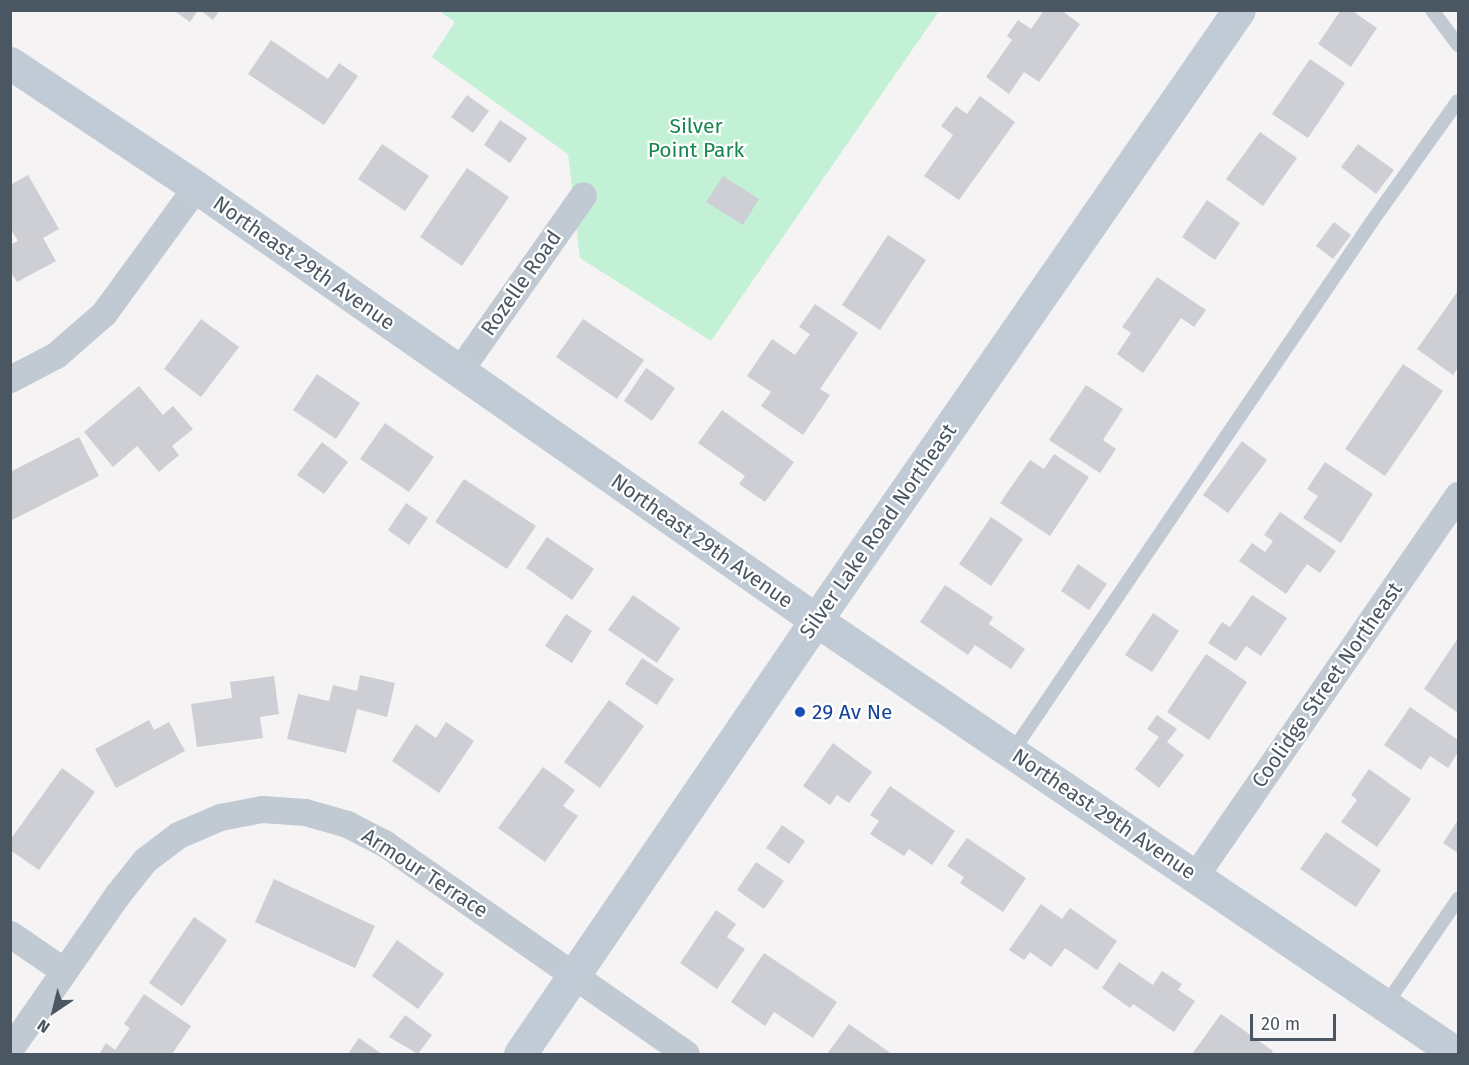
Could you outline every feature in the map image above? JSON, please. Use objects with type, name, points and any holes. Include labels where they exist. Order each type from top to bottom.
[{"type":"street","name":"Silver Lake Road Northeast","points":[[520,1054],[816,620],[1239,10]]},
{"type":"street","name":"Northeast 29th Avenue","points":[[10,63],[196,187],[816,620],[1457,1054]]},
{"type":"street","points":[[10,380],[56,355],[104,313],[196,187]]},
{"type":"street","name":"Rozelle Road","points":[[459,371],[584,195]]},
{"type":"street","name":"Coolidge Street Northeast","points":[[1196,876],[1458,495]]},
{"type":"street","name":"Armour Terrace","points":[[10,1049],[145,860],[178,835],[220,817],[262,809],[305,812],[347,824],[384,843],[686,1054]]},
{"type":"street","points":[[10,934],[64,971]]},
{"type":"lane","points":[[1432,10],[1458,45]]},
{"type":"lane","points":[[1012,752],[1360,239],[1458,101]]},
{"type":"lane","points":[[1385,1005],[1458,899]]},
{"type":"green space","name":"Silver Point Park","points":[[439,11],[939,11],[711,341],[580,258],[568,154],[432,57],[455,22]]},
{"type":"building","points":[[173,10],[198,10],[190,22]]},
{"type":"building","points":[[200,10],[220,10],[213,20]]},
{"type":"building","points":[[1044,10],[1061,10],[1080,24],[1039,82],[1024,72],[1009,94],[986,77],[1012,40],[1007,36],[1018,20],[1031,29]]},
{"type":"building","points":[[1341,10],[1351,10],[1377,28],[1351,67],[1318,44]]},
{"type":"building","points":[[271,40],[328,79],[339,63],[358,76],[324,125],[248,74]]},
{"type":"building","points":[[1310,59],[1345,83],[1308,138],[1272,114]]},
{"type":"building","points":[[467,95],[489,111],[473,133],[451,117]]},
{"type":"building","points":[[980,96],[1015,122],[959,200],[924,176],[953,135],[941,126],[956,106],[967,114]]},
{"type":"building","points":[[500,120],[527,138],[510,163],[484,145]]},
{"type":"building","points":[[1260,132],[1297,158],[1263,206],[1226,179]]},
{"type":"building","points":[[382,144],[429,176],[405,211],[358,179]]},
{"type":"building","points":[[1358,144],[1394,170],[1376,194],[1341,167]]},
{"type":"building","points":[[467,168],[509,197],[462,266],[420,237]]},
{"type":"building","points":[[28,175],[59,229],[43,238],[56,261],[17,282],[10,271],[10,245],[18,241],[10,228],[10,185]]},
{"type":"building","points":[[723,176],[759,199],[743,225],[706,202]]},
{"type":"building","points":[[1207,200],[1240,223],[1215,260],[1182,237]]},
{"type":"building","points":[[1334,222],[1351,235],[1333,259],[1316,246]]},
{"type":"building","points":[[888,235],[926,260],[880,330],[842,305]]},
{"type":"building","points":[[1157,277],[1206,310],[1194,327],[1181,318],[1143,373],[1117,354],[1131,333],[1122,327]]},
{"type":"building","points":[[1458,291],[1458,368],[1453,375],[1417,349]]},
{"type":"building","points":[[815,304],[858,333],[820,389],[830,395],[803,435],[761,406],[771,392],[747,376],[772,339],[795,355],[810,334],[799,327]]},
{"type":"building","points":[[201,319],[239,347],[201,397],[164,369]]},
{"type":"building","points":[[583,319],[644,360],[617,399],[556,357]]},
{"type":"building","points":[[1403,364],[1443,391],[1385,476],[1345,449]]},
{"type":"building","points":[[646,368],[675,388],[652,421],[624,401]]},
{"type":"building","points":[[317,374],[360,403],[336,439],[293,410]]},
{"type":"building","points":[[1086,385],[1123,409],[1103,440],[1116,449],[1100,473],[1049,440]]},
{"type":"building","points":[[139,386],[163,415],[173,406],[193,429],[172,446],[179,455],[159,472],[137,446],[113,467],[84,432]]},
{"type":"building","points":[[722,410],[794,462],[765,502],[739,484],[745,476],[698,443]]},
{"type":"building","points":[[385,423],[434,457],[409,492],[360,459]]},
{"type":"building","points":[[79,437],[99,476],[10,521],[10,472]]},
{"type":"building","points":[[1242,441],[1267,460],[1228,513],[1203,495]]},
{"type":"building","points":[[322,442],[348,462],[324,494],[297,475]]},
{"type":"building","points":[[1054,454],[1089,477],[1050,536],[1000,503],[1030,460],[1044,469]]},
{"type":"building","points":[[1325,462],[1373,494],[1341,543],[1303,518],[1318,496],[1307,489]]},
{"type":"building","points":[[464,479],[536,526],[507,569],[435,522]]},
{"type":"building","points":[[406,503],[428,518],[409,545],[388,530]]},
{"type":"building","points":[[1280,512],[1336,551],[1320,573],[1307,564],[1286,594],[1239,561],[1252,543],[1265,552],[1273,541],[1264,535]]},
{"type":"building","points":[[991,517],[1023,539],[991,586],[959,564]]},
{"type":"building","points":[[547,537],[594,569],[572,600],[526,568]]},
{"type":"building","points":[[1078,564],[1107,584],[1089,610],[1061,591]]},
{"type":"building","points":[[945,585],[993,617],[989,624],[1025,649],[1011,669],[975,645],[968,655],[920,622]]},
{"type":"building","points":[[633,595],[680,628],[657,663],[608,630]]},
{"type":"building","points":[[1252,595],[1287,618],[1261,656],[1246,646],[1236,661],[1208,643],[1222,622],[1230,627]]},
{"type":"building","points":[[1153,613],[1179,631],[1152,672],[1125,655]]},
{"type":"building","points":[[566,614],[592,631],[572,663],[545,646]]},
{"type":"building","points":[[1458,638],[1458,713],[1424,689]]},
{"type":"building","points":[[1206,654],[1247,682],[1209,740],[1167,712]]},
{"type":"building","points":[[642,658],[674,679],[657,705],[625,684]]},
{"type":"building","points":[[360,675],[395,683],[387,717],[357,709],[346,753],[287,739],[298,694],[329,701],[333,685],[357,691]]},
{"type":"building","points":[[274,676],[279,714],[260,717],[263,738],[197,747],[191,704],[232,698],[230,682]]},
{"type":"building","points":[[609,700],[644,726],[600,788],[564,762]]},
{"type":"building","points":[[1410,707],[1458,740],[1458,752],[1448,768],[1430,756],[1421,770],[1384,745]]},
{"type":"building","points":[[1157,715],[1177,729],[1167,742],[1184,755],[1159,788],[1135,769],[1159,737],[1147,729]]},
{"type":"building","points":[[149,720],[154,730],[169,722],[185,751],[116,788],[95,749]]},
{"type":"building","points":[[446,722],[474,741],[439,793],[392,761],[416,724],[436,738]]},
{"type":"building","points":[[833,743],[872,772],[849,803],[837,795],[830,805],[803,786]]},
{"type":"building","points":[[543,767],[575,790],[563,806],[578,816],[545,862],[498,828]]},
{"type":"building","points":[[62,768],[95,792],[39,870],[10,850],[10,840]]},
{"type":"building","points":[[1369,769],[1411,799],[1377,847],[1341,822],[1357,800],[1351,795]]},
{"type":"building","points":[[890,786],[955,831],[932,865],[909,849],[904,856],[870,834],[879,821],[870,815]]},
{"type":"building","points":[[1458,820],[1458,853],[1443,843]]},
{"type":"building","points":[[782,825],[805,841],[789,864],[766,848]]},
{"type":"building","points":[[1326,832],[1381,870],[1356,907],[1300,869]]},
{"type":"building","points":[[967,838],[1026,878],[1003,912],[960,883],[964,877],[947,866]]},
{"type":"building","points":[[756,862],[784,881],[764,909],[737,890]]},
{"type":"building","points":[[274,879],[375,926],[355,968],[255,922]]},
{"type":"building","points":[[1041,904],[1062,919],[1070,908],[1117,941],[1097,970],[1065,948],[1051,967],[1030,952],[1024,960],[1009,950]]},
{"type":"building","points":[[716,910],[736,924],[727,937],[745,949],[717,989],[680,963]]},
{"type":"building","points":[[194,917],[227,940],[182,1006],[149,983]]},
{"type":"building","points":[[397,940],[444,974],[418,1009],[372,976]]},
{"type":"building","points":[[764,953],[837,1002],[813,1038],[774,1012],[765,1026],[731,1002]]},
{"type":"building","points":[[1119,962],[1153,985],[1162,971],[1182,984],[1178,990],[1195,1001],[1174,1032],[1133,1004],[1130,1008],[1102,988]]},
{"type":"building","points":[[144,994],[191,1026],[172,1054],[99,1054],[106,1043],[115,1050],[130,1028],[124,1024]]},
{"type":"building","points":[[1221,1014],[1273,1051],[1271,1054],[1192,1054]]},
{"type":"building","points":[[405,1015],[432,1035],[418,1054],[389,1037]]},
{"type":"building","points":[[849,1024],[892,1054],[827,1054]]},
{"type":"building","points":[[359,1038],[382,1054],[348,1054]]},
{"type":"place","name":"29 Av Ne","points":[[800,712]]}]
